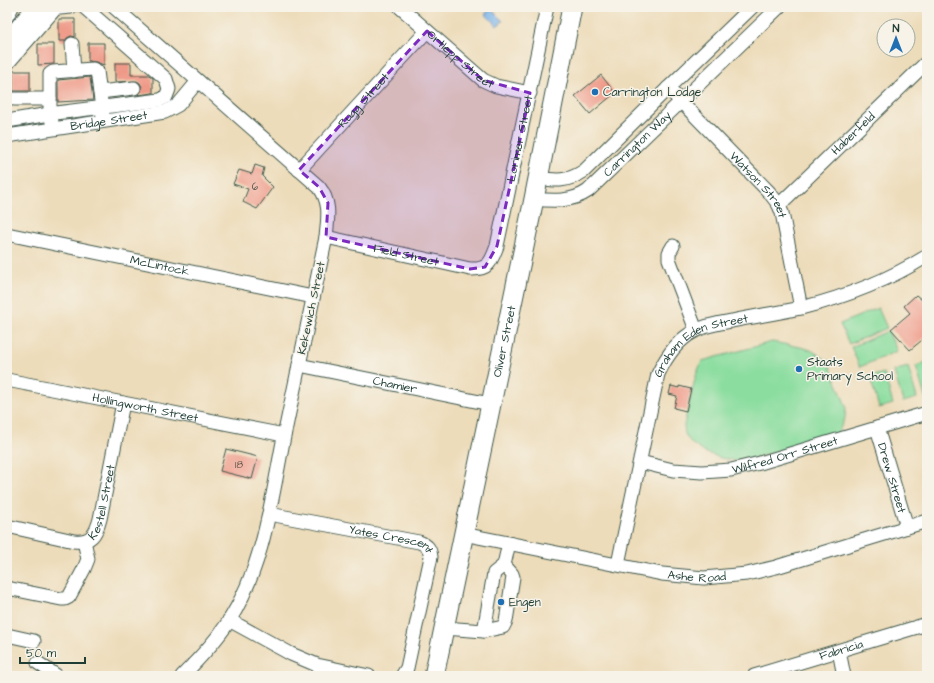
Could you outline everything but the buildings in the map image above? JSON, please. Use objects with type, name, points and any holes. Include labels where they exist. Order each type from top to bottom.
[{"type":"highway","points":[[7,43],[37,7]]},
{"type":"highway","name":"Oliver Street","points":[[434,676],[534,199],[572,7]]},
{"type":"street","points":[[7,16],[12,7]]},
{"type":"street","points":[[7,64],[55,9],[71,7]]},
{"type":"street","points":[[7,121],[163,99],[169,92],[169,86],[160,73],[84,7]]},
{"type":"street","name":"Kekewich Street","points":[[114,7],[319,187],[324,193],[328,203],[326,237],[261,548],[250,578],[229,620],[204,652],[182,676]]},
{"type":"street","name":"Ortlepp Street","points":[[400,7],[483,80],[496,86],[530,93]]},
{"type":"street","name":"Lorimer Street","points":[[485,267],[490,263],[497,246],[547,7]]},
{"type":"street","name":"Carrington Way","points":[[538,178],[563,180],[574,177],[584,171],[752,7]]},
{"type":"street","name":"Carrington Way","points":[[534,199],[568,200],[576,198],[588,191],[779,7]]},
{"type":"street","name":"Rugg Street","points":[[299,170],[427,31]]},
{"type":"street","points":[[72,44],[74,71]]},
{"type":"street","name":"Haberfeld","points":[[779,205],[927,62]]},
{"type":"street","points":[[54,129],[50,114],[51,73],[53,72],[93,69],[97,71],[103,122]]},
{"type":"street","name":"Bridge Street","points":[[7,136],[103,122],[170,110],[178,105],[198,81]]},
{"type":"street","points":[[100,92],[134,88]]},
{"type":"street","name":"Watson Street","points":[[668,88],[770,192],[779,205],[802,308]]},
{"type":"street","points":[[14,99],[50,99]]},
{"type":"street","name":"McLintock","points":[[7,234],[313,297]]},
{"type":"street","name":"Field Street","points":[[326,237],[470,269],[485,267]]},
{"type":"street","points":[[673,246],[669,253],[669,259],[696,330]]},
{"type":"street","name":"Graham Eden Street","points":[[618,564],[658,374],[664,361],[687,335],[708,326],[802,308],[859,289],[902,271],[927,256]]},
{"type":"street","name":"Chamier","points":[[299,365],[490,404]]},
{"type":"street","name":"Hollingworth Street","points":[[7,380],[284,435]]},
{"type":"street","name":"Kestell Street","points":[[7,526],[74,541],[84,541],[92,537],[99,523],[123,404]]},
{"type":"street","name":"Wilfred Orr Street","points":[[640,462],[680,470],[702,472],[731,470],[760,463],[927,413]]},
{"type":"street","name":"Drew Street","points":[[877,428],[907,527]]},
{"type":"street","name":"Yates Crescent","points":[[269,514],[412,541],[426,545],[430,550],[432,557],[407,668],[403,676]]},
{"type":"street","name":"Ashe Road","points":[[463,534],[662,574],[704,578],[747,574],[776,567],[927,521]]},
{"type":"street","points":[[7,588],[61,599],[69,597],[88,559],[84,541]]},
{"type":"street","points":[[484,630],[494,573],[504,565],[509,543]]},
{"type":"street","points":[[444,628],[484,630],[503,627],[506,624],[513,577],[504,565]]},
{"type":"street","points":[[229,620],[291,654],[316,670],[369,676]]},
{"type":"street","name":"Fabricia","points":[[758,675],[927,624]]},
{"type":"street","points":[[7,635],[34,641]]},
{"type":"street","points":[[839,650],[844,676]]},
{"type":"street","points":[[38,663],[57,676]]},
{"type":"highlighted area","points":[[427,31],[483,80],[530,93],[497,246],[485,267],[470,269],[326,237],[328,203],[319,187],[299,170]]},
{"type":"green space","points":[[878,308],[887,328],[849,344],[840,324]]},
{"type":"green space","points":[[888,331],[897,351],[860,367],[851,347]]},
{"type":"green space","points":[[772,342],[811,350],[828,361],[846,406],[845,418],[838,433],[741,462],[721,458],[704,452],[691,443],[685,434],[684,425],[696,375],[702,361]]},
{"type":"green space","points":[[927,363],[927,396],[925,397],[916,366]]},
{"type":"green space","points":[[908,367],[917,398],[903,402],[894,371]]},
{"type":"green space","points":[[884,373],[893,404],[879,408],[870,377]]},
{"type":"water","points":[[491,9],[503,21],[497,26],[485,14]]},
{"type":"place","name":"Carrington Lodge","points":[[595,92]]},
{"type":"place","name":"Staats Primary School","points":[[799,369]]},
{"type":"place","name":"Engen","points":[[501,602]]}]
